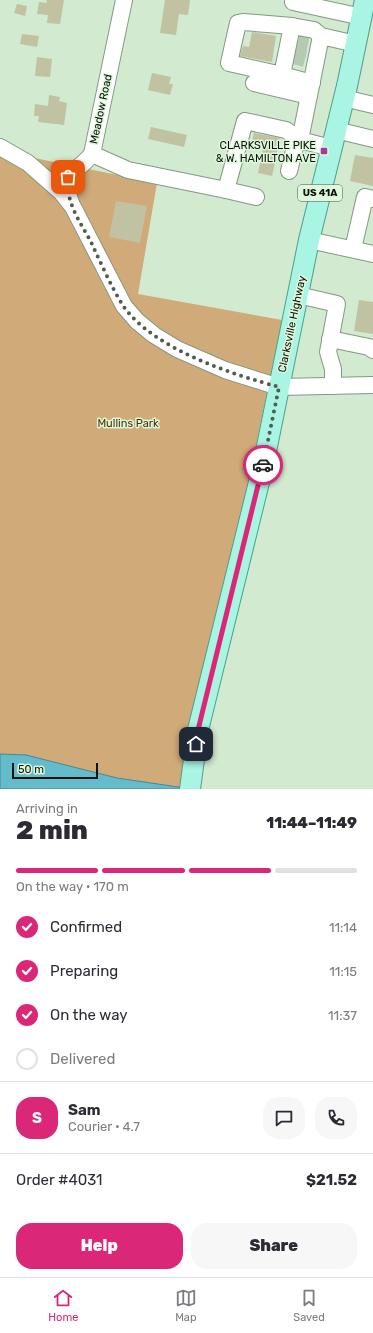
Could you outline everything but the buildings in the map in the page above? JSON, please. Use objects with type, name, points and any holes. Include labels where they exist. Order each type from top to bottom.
[{"type":"main road","name":"Clarksville Highway","points":[[190,789],[198,730],[263,466],[309,240],[344,98],[364,8]]},
{"type":"street","name":"Meadow Road","points":[[73,207],[67,187],[68,177],[72,171],[86,162],[92,154],[124,0]]},
{"type":"street","points":[[293,2],[364,8]]},
{"type":"street","points":[[310,89],[282,75],[229,63],[238,23],[243,22],[303,46],[356,44]]},
{"type":"street","points":[[282,75],[303,46]]},
{"type":"street","points":[[288,171],[296,143],[300,140],[310,89],[303,46]]},
{"type":"street","points":[[254,83],[310,89]]},
{"type":"street","points":[[344,98],[373,105]]},
{"type":"street","points":[[226,190],[245,121],[286,130],[300,140],[373,139]]},
{"type":"street","points":[[0,147],[28,163],[61,192],[73,207],[124,306],[136,321],[176,349],[225,370],[279,387],[373,385]]},
{"type":"street","points":[[92,154],[128,170],[256,196]]},
{"type":"street","points":[[353,249],[365,197],[373,199]]},
{"type":"street","points":[[309,240],[373,254]]},
{"type":"street","points":[[298,295],[337,304],[328,352],[333,369],[333,386]]},
{"type":"street","points":[[330,339],[369,347],[373,350]]},
{"type":"green space","name":"Mullins Park","points":[[0,151],[157,183],[138,294],[282,320],[185,789],[0,764]]},
{"type":"water","points":[[0,754],[26,755],[117,778],[192,789],[0,789]]},
{"type":"tunnel","points":[[298,42],[308,44]]},
{"type":"tunnel","points":[[294,56],[305,59]]},
{"type":"way so far","points":[[68,177],[67,187],[69,198],[73,207],[124,306],[136,321],[176,349],[225,370],[279,387],[263,465]]},
{"type":"place","name":"CLARKSVILLE PIKE & W. HAMILTON AVE","points":[[324,151]]},
{"type":"route","points":[[196,744],[198,730],[263,465]]}]
